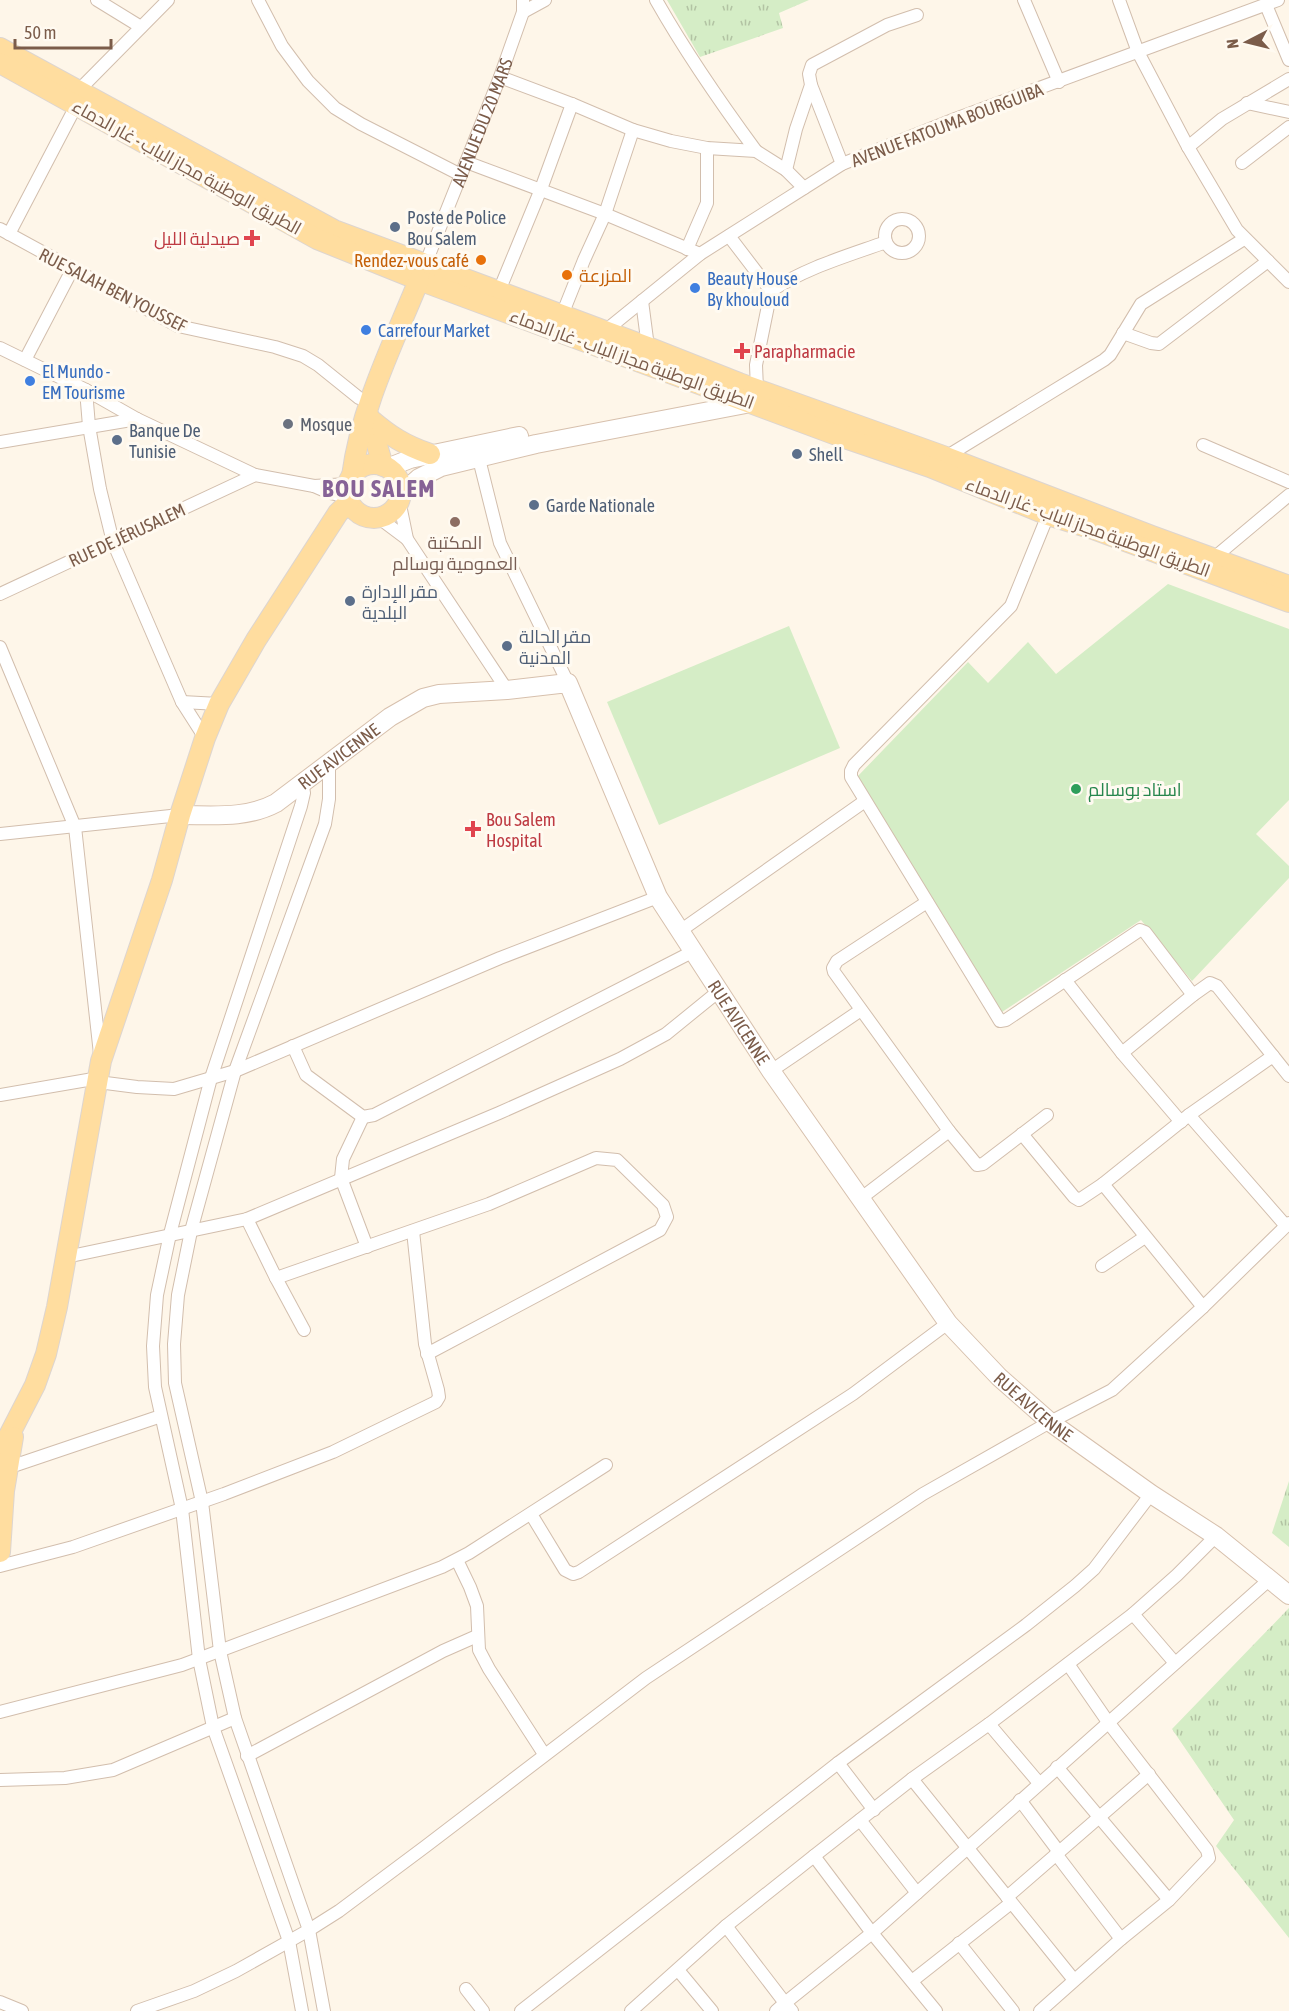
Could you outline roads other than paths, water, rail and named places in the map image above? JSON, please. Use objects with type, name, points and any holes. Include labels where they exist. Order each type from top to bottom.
[{"type":"main road","name":"الطريق الوطنية مجاز الباب - غار الدماء","points":[[0,48],[78,98],[317,239],[422,272],[745,393],[938,462],[1149,543],[1207,563],[1289,586]]},
{"type":"main road","name":"الطريق الوطنية مجاز الباب - غار الدماء","points":[[0,63],[78,98]]},
{"type":"main road","name":"الطريق الوطنية مجاز الباب - غار الدماء","points":[[422,272],[499,291],[606,331],[648,347],[745,393]]},
{"type":"main road","name":"AVENUE DU 20 MARS","points":[[351,494],[358,438],[422,272]]},
{"type":"main road","points":[[368,410],[391,437],[406,446],[430,454]]},
{"type":"main road","points":[[368,410],[385,467]]},
{"type":"main road","name":"الطريق الوطنية مجاز الباب - غار الدماء","points":[[938,462],[1048,515],[1096,522]]},
{"type":"main road","points":[[0,1552],[4,1453],[35,1385],[46,1354],[99,1074],[159,890],[205,738],[219,704],[256,640],[351,494],[363,467],[376,465],[385,467],[395,475],[399,484],[399,497],[394,509],[379,518],[368,518],[351,494]]},
{"type":"main road","name":"الطريق الوطنية مجاز الباب - غار الدماء","points":[[1207,563],[1289,602]]},
{"type":"street","points":[[97,0],[141,27]]},
{"type":"street","points":[[4,232],[78,98],[168,0]]},
{"type":"street","points":[[258,0],[282,45],[308,81],[335,108],[361,124],[461,174]]},
{"type":"street","points":[[523,6],[545,0]]},
{"type":"street","points":[[656,0],[684,49],[756,151],[786,170],[804,188]]},
{"type":"street","points":[[1024,0],[1059,82]]},
{"type":"street","points":[[1119,0],[1138,52],[1188,147],[1244,239],[1289,282]]},
{"type":"street","name":"AVENUE FATOUMA BOURGUIBA","points":[[606,331],[700,254],[842,164],[955,119],[1278,0]]},
{"type":"street","points":[[1266,5],[1289,60]]},
{"type":"street","name":"AVENUE DU 20 MARS","points":[[422,272],[500,77],[523,6]]},
{"type":"street","points":[[842,164],[811,85],[810,69],[816,62],[886,25],[916,15]]},
{"type":"street","points":[[500,77],[633,130],[671,141],[707,148],[756,151]]},
{"type":"street","points":[[1188,147],[1222,119],[1289,79]]},
{"type":"street","points":[[786,170],[796,129],[811,85]]},
{"type":"street","points":[[1247,103],[1289,112]]},
{"type":"street","points":[[499,291],[541,189],[572,104]]},
{"type":"street","points":[[1242,163],[1289,127]]},
{"type":"street","points":[[562,315],[605,214],[633,130]]},
{"type":"street","points":[[687,249],[708,203],[707,148]]},
{"type":"street","points":[[466,162],[605,214],[700,254]]},
{"type":"street","name":"RUE SALAH BEN YOUSSEF","points":[[4,232],[178,327],[275,347],[303,356],[359,398],[368,410]]},
{"type":"street","points":[[729,236],[771,291]]},
{"type":"street","points":[[938,462],[1104,360],[1110,355],[1140,304],[1244,239]]},
{"type":"street","points":[[745,393],[756,365],[771,291],[796,276],[886,242]]},
{"type":"street","points":[[1123,333],[1159,344],[1268,261]]},
{"type":"street","points":[[25,360],[72,270]]},
{"type":"street","points":[[642,301],[648,347]]},
{"type":"street","points":[[0,348],[86,390],[137,419],[255,475],[351,494]]},
{"type":"street","points":[[745,393],[756,365]]},
{"type":"street","points":[[86,390],[89,426],[100,489],[113,542],[182,702],[205,738]]},
{"type":"street","points":[[407,539],[399,497],[430,471],[477,452],[745,393]]},
{"type":"street","points":[[0,442],[137,419]]},
{"type":"street","points":[[1203,445],[1289,482]]},
{"type":"street","points":[[385,467],[430,454],[477,452]]},
{"type":"street","points":[[477,452],[500,543],[568,683]]},
{"type":"street","name":"RUE DE JÉRUSALEM","points":[[0,594],[255,475]]},
{"type":"street","points":[[1207,563],[1289,495]]},
{"type":"street","points":[[1048,515],[1011,606],[854,765],[851,777],[1000,1021],[1006,1020],[1138,931],[1143,930],[1193,995]]},
{"type":"street","points":[[379,518],[407,539],[507,690]]},
{"type":"street","points":[[0,647],[75,827],[99,1074]]},
{"type":"street","name":"RUE AVICENNE","points":[[180,815],[245,814],[261,811],[276,803],[390,717],[423,698],[439,694],[568,683],[658,897],[771,1071],[948,1323],[999,1377],[1050,1422],[1151,1494],[1216,1536],[1289,1595]]},
{"type":"street","points":[[182,702],[219,704]]},
{"type":"street","points":[[324,2011],[309,1930],[235,1718],[220,1651],[202,1502],[175,1383],[174,1344],[178,1295],[191,1231],[235,1071],[325,824],[329,799],[329,762]]},
{"type":"street","points":[[302,782],[304,793],[301,806],[211,1078],[157,1295],[153,1346],[155,1387],[182,1509],[199,1659],[213,1727],[289,1941],[302,2011]]},
{"type":"street","points":[[680,931],[865,801]]},
{"type":"street","points":[[0,834],[180,815]]},
{"type":"street","points":[[0,1095],[99,1074],[136,1087],[174,1089],[235,1071],[500,958],[658,897]]},
{"type":"street","points":[[927,902],[834,964],[834,972],[974,1162],[980,1165],[1047,1115]]},
{"type":"street","points":[[293,1046],[306,1075],[363,1117],[374,1115],[692,952]]},
{"type":"street","points":[[137,2011],[194,1991],[236,1971],[339,1911],[646,1678],[923,1494],[1050,1422],[1112,1390],[1203,1307],[1287,1225],[1122,1053],[1065,980]]},
{"type":"street","points":[[1122,1053],[1193,995],[1206,986],[1214,984],[1289,1076]]},
{"type":"street","points":[[66,1257],[247,1219],[499,1113],[620,1059],[666,1034],[718,991]]},
{"type":"street","points":[[771,1071],[861,1010]]},
{"type":"street","points":[[1022,1134],[1077,1200],[1083,1199],[1185,1119],[1274,1056]]},
{"type":"street","points":[[363,1117],[343,1159],[341,1178],[367,1247]]},
{"type":"street","points":[[860,1199],[949,1131]]},
{"type":"street","points":[[276,1278],[489,1204],[596,1158],[617,1160],[663,1205],[667,1217],[660,1230],[427,1354]]},
{"type":"street","points":[[1103,1184],[1203,1307]]},
{"type":"street","points":[[247,1219],[304,1330]]},
{"type":"street","points":[[0,1566],[73,1547],[202,1502],[333,1452],[436,1402],[439,1397],[427,1354],[413,1231]]},
{"type":"street","points":[[1101,1266],[1145,1237]]},
{"type":"street","points":[[531,1514],[565,1570],[573,1575],[853,1394],[948,1323]]},
{"type":"street","points":[[4,1453],[161,1416]]},
{"type":"street","points":[[0,1712],[182,1665],[457,1560],[606,1465]]},
{"type":"street","points":[[520,2011],[838,1763],[1026,1625],[1075,1586],[1094,1569],[1151,1494]]},
{"type":"street","points":[[636,2010],[726,1926],[912,1779],[989,1724],[1133,1614],[1216,1536]]},
{"type":"street","points":[[457,1560],[477,1606],[477,1636],[480,1650],[489,1670],[544,1754]]},
{"type":"street","points":[[726,1926],[784,2008],[872,1933],[1270,1579]]},
{"type":"street","points":[[1133,1614],[1175,1663]]},
{"type":"street","points":[[247,1756],[443,1651],[477,1636]]},
{"type":"street","points":[[1040,2011],[1169,1900],[1207,1862],[1209,1854],[1108,1722],[1068,1664]]},
{"type":"street","points":[[0,1780],[65,1778],[113,1770],[235,1718]]},
{"type":"street","points":[[989,1724],[1039,1783]]},
{"type":"street","points":[[838,1763],[874,1810]]},
{"type":"street","points":[[1057,1767],[1169,1900]]},
{"type":"street","points":[[912,1981],[1009,1900],[1058,1853],[1149,1774]]},
{"type":"street","points":[[912,1779],[1074,1980]]},
{"type":"street","points":[[1020,1800],[1121,1939]]},
{"type":"street","points":[[860,1820],[917,1893]]},
{"type":"street","points":[[814,1856],[872,1933],[936,2011]]},
{"type":"street","points":[[959,1943],[1013,2011]]},
{"type":"street","points":[[678,1970],[712,2011]]},
{"type":"street","points":[[466,1989],[483,2011]]},
{"type":"street","points":[[0,2002],[22,2011]]},
{"type":"place","name":"Poste de Police Bou Salem","points":[[395,227]]},
{"type":"place","name":"صيدلية الليل","points":[[252,238]]},
{"type":"place","name":"Rendez-vous café","points":[[481,260]]},
{"type":"place","name":"المزرعة","points":[[567,275]]},
{"type":"place","name":"Beauty House By khouloud","points":[[695,288]]},
{"type":"place","name":"Carrefour Market","points":[[366,330]]},
{"type":"place","name":"Parapharmacie","points":[[742,351]]},
{"type":"place","name":"El Mundo - EM Tourisme","points":[[30,381]]},
{"type":"place","name":"Mosque","points":[[288,424]]},
{"type":"place","name":"Banque De Tunisie","points":[[117,440]]},
{"type":"place","name":"Shell","points":[[797,454]]},
{"type":"place","name":"Garde Nationale","points":[[534,505]]},
{"type":"place","name":"المكتبة العمومية بوسالم","points":[[455,522]]},
{"type":"place","name":"مقر الإدارة البلدية","points":[[350,601]]},
{"type":"place","name":"مقر الحالة المدنية","points":[[507,646]]},
{"type":"place","name":"استاد بوسالم","points":[[1076,789]]},
{"type":"place","name":"Bou Salem Hospital","points":[[473,829]]},
{"type":"district","name":"BOU SALEM","points":[[379,488]]}]
